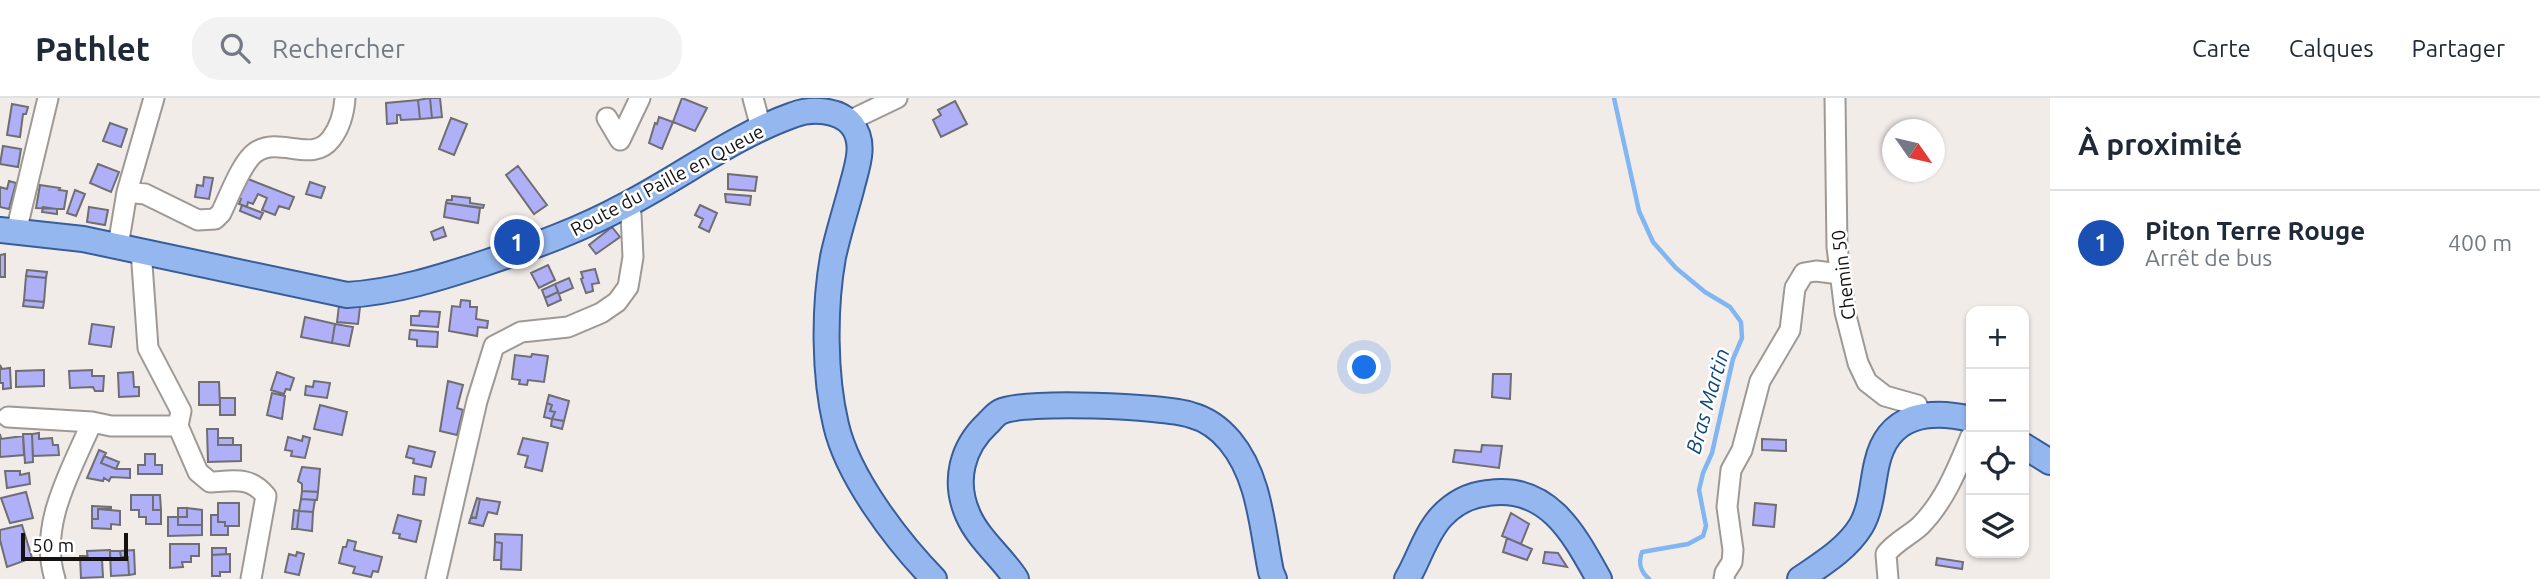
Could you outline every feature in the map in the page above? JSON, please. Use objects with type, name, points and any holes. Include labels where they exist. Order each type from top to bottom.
[{"type":"main road","name":"Route du Paille en Queue","points":[[8,231],[83,239],[347,295],[377,293],[424,283],[556,239],[627,205],[761,128],[796,113],[837,113],[849,121]]},
{"type":"main road","points":[[849,121],[857,131],[860,142],[858,162],[833,257],[828,308],[830,391],[836,426],[846,458],[863,488],[913,558],[934,579]]},
{"type":"main road","points":[[1016,579],[978,532],[968,514],[962,493],[961,473],[966,449],[1000,412],[1041,405],[1168,409],[1192,415],[1213,425],[1230,441],[1246,466],[1255,491],[1274,579]]},
{"type":"main road","points":[[1800,579],[1828,560],[1861,526],[1868,509],[1882,447],[1891,432],[1905,422],[1921,416],[1947,413],[1966,418]]},
{"type":"main road","points":[[2029,449],[2050,462]]},
{"type":"main road","points":[[1407,579],[1439,519],[1455,504],[1474,494],[1499,491],[1538,501],[1556,514],[1574,535],[1599,579]]},
{"type":"street","points":[[8,231],[48,98]]},
{"type":"street","points":[[154,98],[127,191],[130,248],[149,348],[181,411],[178,426],[198,472],[210,482],[242,481],[257,485],[266,496],[251,579]]},
{"type":"street","points":[[127,191],[145,194],[198,220],[215,219],[221,213],[248,158],[268,146],[318,151],[325,146],[341,123],[345,98]]},
{"type":"street","points":[[607,118],[620,140],[640,98]]},
{"type":"street","points":[[753,98],[761,128]]},
{"type":"street","points":[[849,121],[897,98]]},
{"type":"street","name":"Chemin 50","points":[[1835,98],[1837,247],[1845,312],[1858,363],[1867,382],[1885,397],[1917,405],[1921,416]]},
{"type":"street","points":[[436,579],[477,401],[494,346],[521,332],[568,327],[601,313],[617,302],[628,286],[633,257],[631,214],[627,205]]},
{"type":"street","points":[[1724,579],[1732,562],[1733,550],[1727,507],[1731,470],[1742,450],[1760,381],[1790,330],[1795,288],[1804,274],[1816,271],[1840,274]]},
{"type":"street","points":[[8,417],[92,422],[111,426],[178,426]]},
{"type":"street","points":[[55,579],[50,563],[56,508],[92,422]]},
{"type":"street","points":[[1888,579],[1886,554],[1918,527],[1937,505],[1956,473],[1966,448]]},
{"type":"building","points":[[430,98],[432,118],[420,119],[418,100]]},
{"type":"building","points":[[430,98],[440,98],[442,117],[432,118]]},
{"type":"building","points":[[682,98],[707,108],[695,131],[673,122]]},
{"type":"building","points":[[418,100],[420,119],[401,120],[400,115],[397,115],[397,123],[387,124],[386,103]]},
{"type":"building","points":[[955,101],[967,124],[941,137],[933,120],[941,115],[938,110]]},
{"type":"building","points":[[12,104],[28,107],[26,114],[23,114],[20,137],[7,135]]},
{"type":"building","points":[[659,117],[673,122],[662,149],[649,143]]},
{"type":"building","points":[[451,118],[467,124],[454,155],[439,149]]},
{"type":"building","points":[[110,123],[127,129],[121,147],[103,141]]},
{"type":"building","points":[[3,146],[21,149],[18,167],[0,164]]},
{"type":"building","points":[[98,164],[119,172],[111,192],[90,183]]},
{"type":"building","points":[[518,166],[547,205],[534,214],[506,175]]},
{"type":"building","points":[[728,174],[757,177],[755,191],[728,189]]},
{"type":"building","points":[[204,177],[213,178],[209,199],[195,197],[197,185],[203,186]]},
{"type":"building","points":[[243,177],[294,197],[289,209],[279,206],[275,215],[262,210],[267,198],[258,194],[253,204],[248,202],[247,207],[239,204],[241,199],[235,197]]},
{"type":"building","points":[[9,181],[16,183],[9,209],[0,207],[0,187],[7,189]]},
{"type":"building","points":[[310,182],[325,187],[321,198],[306,194]]},
{"type":"building","points":[[40,185],[67,191],[64,209],[36,208]]},
{"type":"building","points":[[75,190],[85,194],[76,216],[67,213]]},
{"type":"building","points":[[725,194],[751,196],[750,205],[726,202]]},
{"type":"building","points":[[452,196],[470,198],[470,203],[484,205],[483,208],[446,203],[447,200],[452,200]]},
{"type":"building","points":[[446,203],[480,208],[478,223],[444,217]]},
{"type":"building","points":[[242,205],[263,213],[260,219],[240,211]]},
{"type":"building","points":[[700,205],[717,213],[709,232],[699,227],[703,219],[695,215]]},
{"type":"building","points":[[43,207],[57,209],[57,214],[42,212]]},
{"type":"building","points":[[89,207],[108,210],[105,225],[87,222]]},
{"type":"building","points":[[443,227],[446,236],[434,240],[431,232]]},
{"type":"building","points":[[612,227],[620,237],[596,254],[589,245]]},
{"type":"building","points":[[5,254],[5,277],[0,277],[0,255]]},
{"type":"building","points":[[548,265],[555,280],[539,288],[531,273]]},
{"type":"building","points":[[595,269],[599,283],[592,284],[593,291],[586,293],[581,272]]},
{"type":"building","points":[[27,270],[47,272],[46,278],[26,276]]},
{"type":"building","points":[[26,276],[46,278],[44,302],[24,300]]},
{"type":"building","points":[[569,278],[573,288],[559,294],[555,284]]},
{"type":"building","points":[[555,284],[558,292],[545,298],[542,290]]},
{"type":"building","points":[[558,292],[561,300],[548,306],[545,298]]},
{"type":"building","points":[[24,300],[44,302],[43,308],[23,306]]},
{"type":"building","points":[[461,300],[470,301],[470,307],[477,307],[476,319],[488,321],[487,328],[478,327],[477,336],[449,331],[452,306],[460,307]]},
{"type":"building","points":[[339,305],[360,307],[358,324],[337,322]]},
{"type":"building","points":[[420,311],[440,312],[438,327],[411,325],[411,316],[419,316]]},
{"type":"building","points":[[305,317],[335,324],[332,343],[301,337]]},
{"type":"building","points":[[92,324],[114,327],[111,347],[89,344]]},
{"type":"building","points":[[335,324],[353,327],[349,346],[332,343]]},
{"type":"building","points":[[410,330],[438,332],[437,347],[417,346],[417,340],[409,339]]},
{"type":"building","points":[[532,354],[548,356],[544,382],[528,380],[527,385],[519,384],[520,380],[512,379],[515,355],[531,357]]},
{"type":"building","points":[[0,365],[2,369],[10,368],[11,388],[3,389],[3,383],[0,383]]},
{"type":"building","points":[[44,370],[44,386],[16,387],[16,371]]},
{"type":"building","points":[[92,370],[92,376],[104,376],[103,391],[95,391],[93,387],[70,388],[69,371]]},
{"type":"building","points":[[133,372],[134,387],[139,387],[139,396],[119,397],[118,373]]},
{"type":"building","points":[[277,372],[294,378],[290,390],[286,389],[284,394],[271,390]]},
{"type":"building","points":[[1493,374],[1511,374],[1510,399],[1492,397]]},
{"type":"building","points":[[314,381],[330,383],[327,398],[305,395],[306,386],[313,387]]},
{"type":"building","points":[[448,381],[463,385],[457,408],[463,410],[457,435],[440,431]]},
{"type":"building","points":[[199,382],[219,382],[220,405],[199,405]]},
{"type":"building","points":[[272,393],[285,396],[282,419],[267,415]]},
{"type":"building","points":[[549,395],[569,401],[564,421],[552,419],[555,412],[550,411],[552,405],[547,403]]},
{"type":"building","points":[[220,398],[235,398],[235,415],[220,415]]},
{"type":"building","points":[[547,403],[552,405],[550,411],[555,412],[552,419],[544,417]]},
{"type":"building","points":[[320,405],[347,412],[342,435],[314,429]]},
{"type":"building","points":[[552,419],[564,421],[562,429],[551,426]]},
{"type":"building","points":[[207,429],[218,429],[218,445],[241,445],[241,461],[208,462]]},
{"type":"building","points":[[39,433],[39,439],[52,438],[53,445],[58,445],[59,455],[33,456],[32,434]]},
{"type":"building","points":[[0,434],[1,439],[23,436],[24,455],[0,457]]},
{"type":"building","points":[[23,434],[32,434],[33,462],[25,463]]},
{"type":"building","points":[[303,436],[310,438],[305,458],[291,456],[292,451],[285,450],[288,437],[302,441]]},
{"type":"building","points":[[218,438],[233,438],[233,445],[218,445]]},
{"type":"building","points":[[523,438],[548,443],[542,471],[525,467],[528,456],[518,454]]},
{"type":"building","points":[[1762,439],[1786,440],[1786,451],[1762,450]]},
{"type":"building","points":[[1482,445],[1502,446],[1499,468],[1453,462],[1455,450],[1481,452]]},
{"type":"building","points":[[409,446],[435,452],[431,467],[413,463],[414,459],[406,457]]},
{"type":"building","points":[[99,450],[106,453],[101,463],[116,469],[130,469],[130,478],[111,477],[109,481],[104,478],[103,481],[87,478]]},
{"type":"building","points":[[145,454],[155,454],[155,465],[162,465],[162,474],[138,474],[138,465],[145,465]]},
{"type":"building","points":[[104,456],[119,462],[116,469],[101,463]]},
{"type":"building","points":[[302,467],[320,469],[318,492],[302,491],[302,484],[298,481]]},
{"type":"building","points":[[5,471],[20,471],[20,475],[29,473],[30,484],[7,488]]},
{"type":"building","points":[[415,476],[426,478],[424,495],[413,494]]},
{"type":"building","points":[[302,491],[318,492],[317,500],[301,499]]},
{"type":"building","points":[[26,492],[33,518],[10,523],[1,498]]},
{"type":"building","points":[[131,495],[153,495],[153,510],[161,510],[161,524],[146,524],[146,517],[139,517],[139,510],[131,510]]},
{"type":"building","points":[[153,495],[160,495],[161,510],[153,510]]},
{"type":"building","points":[[477,498],[480,499],[476,518],[471,517]]},
{"type":"building","points":[[301,499],[315,500],[313,512],[299,511]]},
{"type":"building","points":[[480,499],[500,502],[497,514],[488,512],[483,526],[469,523],[471,517],[476,518]]},
{"type":"building","points":[[218,503],[239,503],[239,526],[225,526],[225,522],[218,522]]},
{"type":"building","points":[[1755,503],[1776,505],[1774,527],[1753,525]]},
{"type":"building","points":[[92,506],[111,509],[98,509],[98,519],[92,519]]},
{"type":"building","points":[[178,508],[187,508],[187,517],[178,517]]},
{"type":"building","points":[[187,508],[202,510],[202,525],[178,525],[178,517],[187,517]]},
{"type":"building","points":[[98,509],[120,511],[120,525],[111,524],[111,529],[92,528],[92,519],[98,519]]},
{"type":"building","points":[[294,510],[299,511],[297,529],[292,529]]},
{"type":"building","points":[[299,511],[313,512],[312,531],[297,529]]},
{"type":"building","points":[[1511,513],[1529,524],[1521,544],[1502,536]]},
{"type":"building","points":[[211,515],[218,515],[218,522],[225,522],[228,535],[211,535]]},
{"type":"building","points":[[398,515],[421,521],[416,542],[399,538],[400,534],[393,533]]},
{"type":"building","points":[[168,517],[178,517],[178,525],[202,525],[202,535],[168,536]]},
{"type":"building","points":[[22,525],[32,558],[7,567],[0,530]]},
{"type":"building","points":[[495,534],[522,535],[521,570],[501,569],[502,543],[495,542]]},
{"type":"building","points":[[1507,538],[1532,549],[1527,560],[1503,552]]},
{"type":"building","points":[[348,540],[356,542],[354,550],[382,557],[378,572],[373,571],[371,577],[353,573],[355,567],[339,563],[343,547],[346,547]]},
{"type":"building","points":[[495,542],[502,543],[501,560],[494,560]]},
{"type":"building","points":[[170,544],[199,544],[199,556],[191,556],[191,562],[182,562],[183,567],[170,568]]},
{"type":"building","points":[[212,548],[226,548],[226,554],[212,555]]},
{"type":"building","points":[[110,550],[110,559],[88,560],[87,551]]},
{"type":"building","points":[[134,550],[135,574],[129,575],[128,557],[121,557],[120,551]]},
{"type":"building","points":[[110,551],[120,551],[121,557],[128,557],[129,575],[111,576]]},
{"type":"building","points":[[297,552],[304,554],[299,575],[285,572],[289,554],[296,556]]},
{"type":"building","points":[[1545,552],[1558,553],[1567,567],[1543,563]]},
{"type":"building","points":[[230,554],[230,572],[220,572],[220,576],[212,576],[212,555]]},
{"type":"building","points":[[80,556],[87,556],[88,560],[102,559],[103,577],[81,578]]},
{"type":"building","points":[[1937,558],[1963,562],[1962,569],[1936,565]]},
{"type":"waterway","name":"Bras Martin","points":[[1614,98],[1639,211],[1653,242],[1676,268],[1705,292],[1730,307],[1741,322],[1742,338],[1733,359],[1712,453],[1699,490],[1706,526],[1703,536],[1688,544],[1642,552],[1641,567],[1649,579]]},
{"type":"place","name":"Piton Terre Rouge","points":[[517,242]]}]
